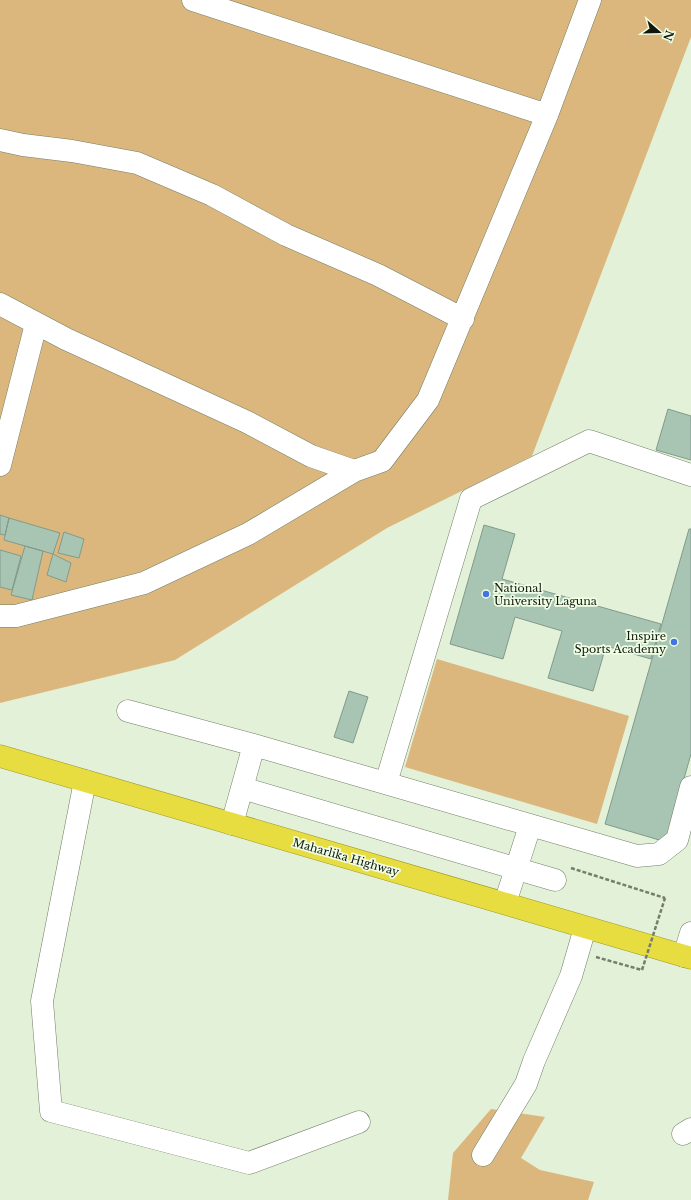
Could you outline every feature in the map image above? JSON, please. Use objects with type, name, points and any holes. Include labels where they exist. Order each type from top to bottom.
[{"type":"highway","name":"Maharlika Highway","points":[[0,756],[688,957]]},
{"type":"street","points":[[193,0],[547,115]]},
{"type":"street","points":[[0,616],[16,616],[144,583],[248,534],[354,471],[382,461],[428,400],[547,115],[590,0]]},
{"type":"street","points":[[0,140],[138,163],[212,195],[286,235],[378,275],[463,319]]},
{"type":"street","points":[[0,304],[66,339],[247,422],[311,456],[354,471]]},
{"type":"street","points":[[0,465],[36,324]]},
{"type":"street","points":[[386,783],[471,499],[589,441],[691,475]]},
{"type":"street","points":[[128,711],[254,745],[637,856],[659,854],[677,840],[691,787]]},
{"type":"street","points":[[232,824],[254,745]]},
{"type":"street","points":[[85,781],[42,1001],[51,1110],[249,1163],[359,1122]]},
{"type":"street","points":[[242,788],[516,868],[560,873]]},
{"type":"street","points":[[506,903],[530,826]]},
{"type":"street","points":[[483,1155],[526,1084],[534,1061],[571,976],[585,928]]},
{"type":"street","points":[[688,957],[691,933]]},
{"type":"path","points":[[560,873],[629,886],[665,898],[642,970],[605,959]]},
{"type":"shaded area","points":[[0,0],[691,0],[691,37],[532,456],[387,528],[175,660],[0,703]]},
{"type":"shaded area","points":[[437,659],[629,716],[597,824],[405,767]]},
{"type":"shaded area","points":[[491,1109],[545,1117],[521,1158],[540,1170],[594,1182],[588,1200],[448,1200],[453,1153]]},
{"type":"building","points":[[668,409],[691,416],[691,460],[656,450]]},
{"type":"building","points":[[0,515],[9,518],[5,535],[0,534]]},
{"type":"building","points":[[9,518],[60,533],[53,554],[4,540]]},
{"type":"building","points":[[484,525],[515,534],[502,579],[661,624],[651,659],[606,646],[593,691],[548,678],[562,631],[515,617],[503,659],[450,644]]},
{"type":"building","name":"Inspire Sports Academy","points":[[689,529],[691,529],[691,754],[666,842],[605,824]]},
{"type":"building","points":[[64,532],[84,539],[79,558],[58,553]]},
{"type":"building","points":[[25,546],[43,551],[32,600],[11,595]]},
{"type":"building","points":[[0,550],[21,556],[12,590],[0,587]]},
{"type":"building","points":[[53,554],[71,563],[66,582],[47,575]]},
{"type":"building","points":[[349,691],[368,697],[353,743],[334,737]]},
{"type":"place","name":"National University Laguna","points":[[486,594]]},
{"type":"place","name":"Inspire Sports Academy","points":[[674,642]]}]
